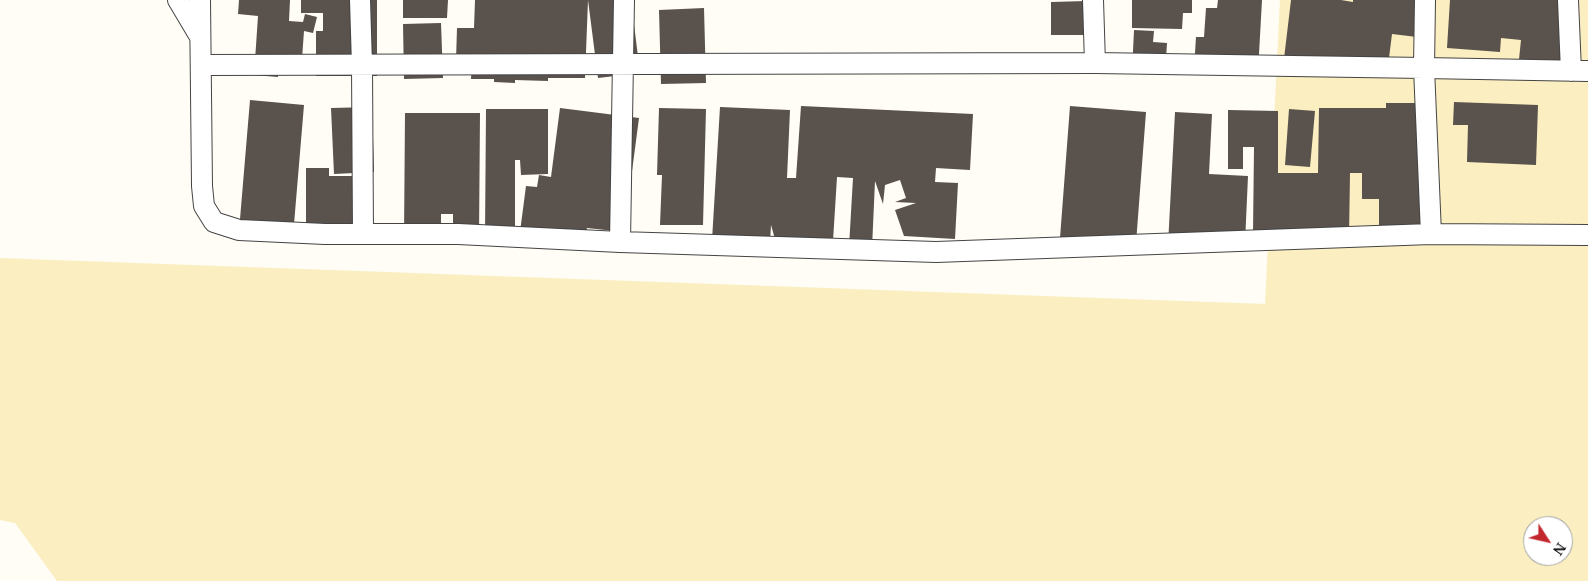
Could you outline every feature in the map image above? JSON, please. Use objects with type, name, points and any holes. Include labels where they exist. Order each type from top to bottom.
[{"type":"street","points":[[178,0],[201,38]]},
{"type":"street","points":[[200,0],[202,186],[204,206],[214,222],[239,230],[325,234],[458,234],[620,242],[936,252],[1431,234],[1588,235]]},
{"type":"street","points":[[360,0],[363,234]]},
{"type":"street","points":[[620,242],[624,0]]},
{"type":"street","points":[[1092,0],[1095,63]]},
{"type":"street","points":[[1426,0],[1424,68],[1431,234]]},
{"type":"street","points":[[202,65],[1095,63],[1579,71],[1568,0]]},
{"type":"sand","points":[[1280,0],[1588,0],[1588,581],[57,581],[15,523],[0,520],[0,258],[1265,304]]},
{"type":"building","points":[[239,0],[290,0],[289,21],[303,22],[305,14],[317,17],[313,33],[304,31],[301,73],[278,72],[278,77],[254,75],[258,16],[238,14]]},
{"type":"building","points":[[301,0],[377,0],[377,76],[316,76],[316,31],[323,31],[323,13],[301,13]]},
{"type":"building","points":[[403,0],[448,0],[447,18],[403,18]]},
{"type":"building","points":[[475,0],[588,0],[585,78],[548,78],[548,81],[515,80],[515,83],[494,82],[494,79],[471,79],[472,61],[456,60],[457,28],[474,28]]},
{"type":"building","points":[[588,0],[631,0],[640,73],[598,78]]},
{"type":"building","points":[[1132,0],[1192,0],[1192,13],[1183,13],[1182,29],[1132,28]]},
{"type":"building","points":[[1218,0],[1262,0],[1258,72],[1194,69],[1196,37],[1204,37],[1206,8],[1217,8]]},
{"type":"building","points":[[1291,0],[1341,0],[1353,2],[1353,0],[1422,0],[1417,37],[1392,34],[1387,74],[1283,67]]},
{"type":"building","points":[[1450,0],[1575,0],[1574,73],[1518,69],[1521,40],[1501,38],[1500,52],[1447,48]]},
{"type":"building","points":[[1087,1],[1087,35],[1051,35],[1051,2]]},
{"type":"building","points":[[704,8],[706,83],[661,84],[659,10]]},
{"type":"building","points":[[441,23],[443,78],[404,79],[403,24]]},
{"type":"building","points":[[1134,30],[1154,31],[1153,42],[1167,43],[1165,74],[1132,72]]},
{"type":"building","points":[[250,100],[304,105],[293,236],[239,231]]},
{"type":"building","points":[[1454,102],[1538,105],[1536,165],[1467,162],[1468,125],[1453,125]]},
{"type":"building","points":[[1386,103],[1421,103],[1421,240],[1379,240],[1379,199],[1362,199],[1362,173],[1350,173],[1349,237],[1253,233],[1254,147],[1243,147],[1243,169],[1228,169],[1228,110],[1278,111],[1278,173],[1318,173],[1319,108],[1386,108]]},
{"type":"building","points":[[801,106],[973,114],[970,170],[936,168],[935,182],[958,183],[955,239],[904,236],[895,210],[916,203],[895,202],[906,198],[900,180],[885,185],[883,204],[875,181],[872,248],[849,247],[853,178],[837,177],[833,241],[775,239],[771,225],[770,243],[712,240],[720,107],[790,110],[787,178],[796,178]]},
{"type":"building","points":[[1070,106],[1146,112],[1136,243],[1060,238]]},
{"type":"building","points":[[372,107],[374,172],[334,174],[331,108]]},
{"type":"building","points":[[560,108],[639,118],[624,232],[587,228],[586,233],[555,229],[554,236],[520,232],[526,186],[537,187],[539,175],[551,177]]},
{"type":"building","points":[[659,108],[706,109],[703,225],[660,225],[662,175],[657,175]]},
{"type":"building","points":[[486,109],[548,109],[548,174],[521,175],[520,160],[515,160],[515,236],[485,236]]},
{"type":"building","points":[[1289,109],[1315,111],[1310,167],[1285,165]]},
{"type":"building","points":[[1175,112],[1212,114],[1209,174],[1248,176],[1245,243],[1168,245]]},
{"type":"building","points":[[405,113],[480,113],[479,237],[453,236],[453,214],[441,214],[441,240],[404,239]]},
{"type":"building","points":[[306,168],[329,168],[329,176],[366,176],[365,223],[334,223],[334,235],[306,235]]}]
